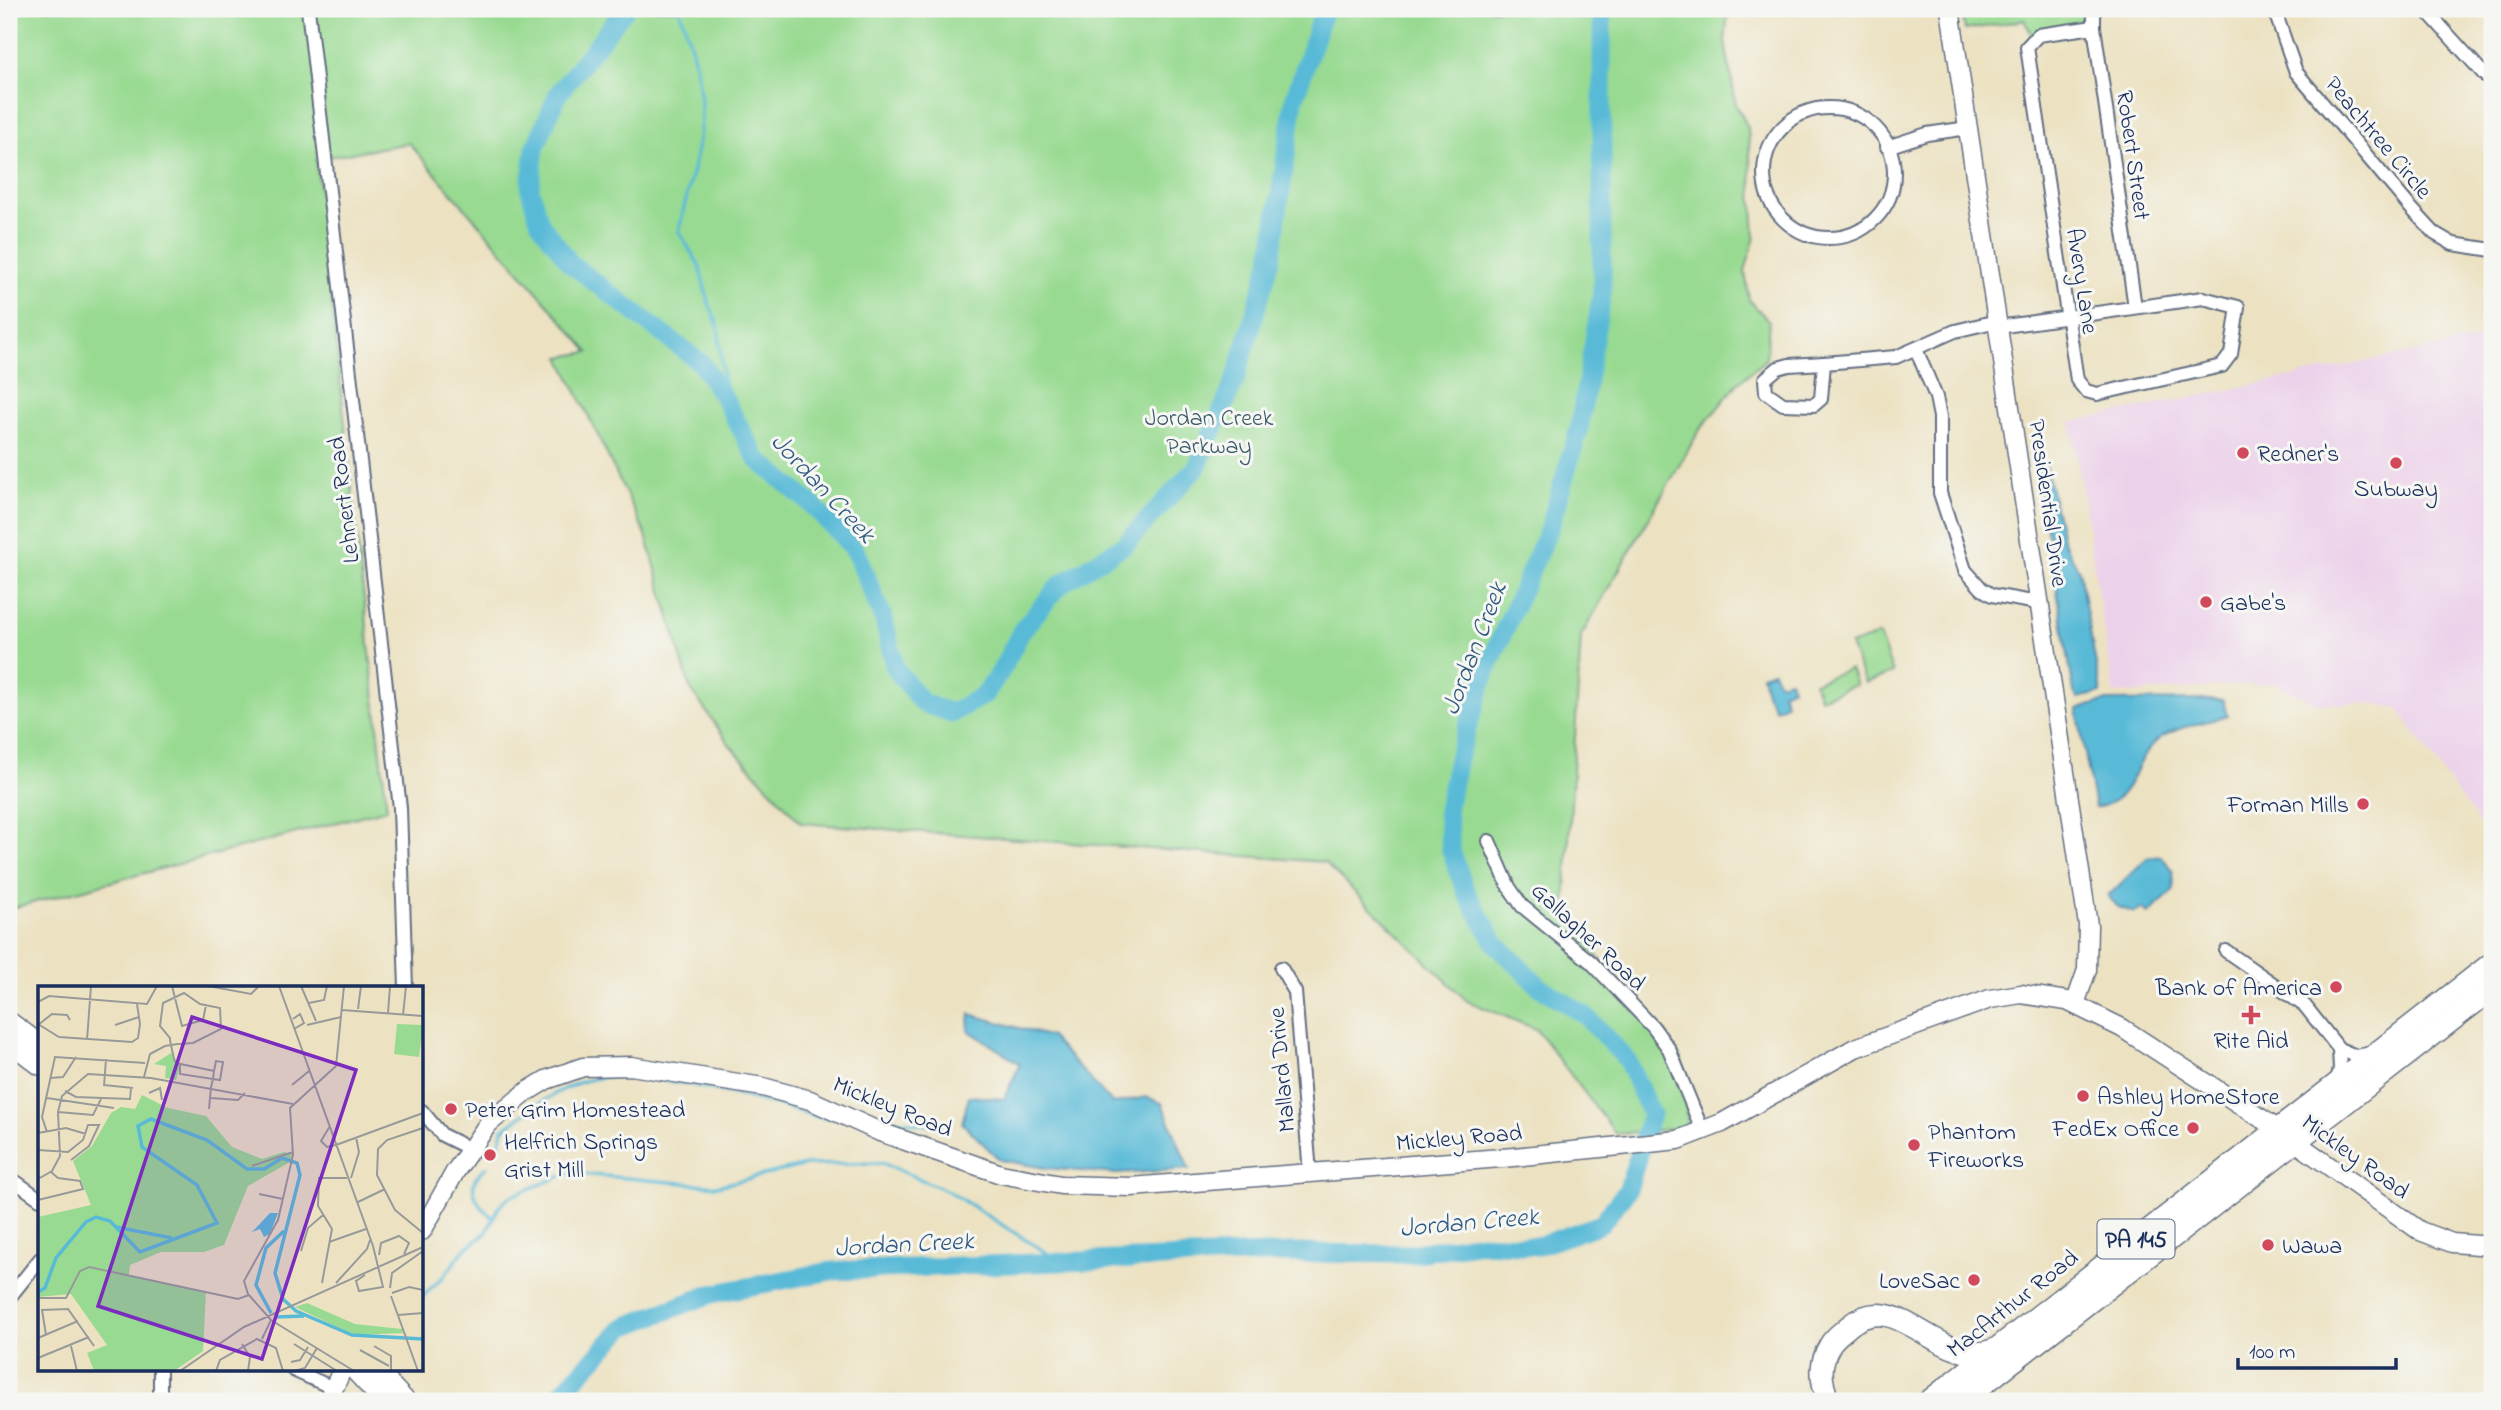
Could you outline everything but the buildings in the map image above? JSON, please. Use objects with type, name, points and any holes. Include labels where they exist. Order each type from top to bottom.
[{"type":"highway","name":"MacArthur Road","points":[[1929,1401],[2492,963]]},
{"type":"highway","name":"MacArthur Road","points":[[1962,1401],[2492,989]]},
{"type":"highway","points":[[9,1023],[38,1045]]},
{"type":"highway","points":[[9,1040],[38,1062]]},
{"type":"highway","points":[[1829,1401],[1822,1380],[1824,1357],[1833,1340],[1864,1317],[1896,1317],[1960,1352],[1995,1349]]},
{"type":"highway","points":[[365,1372],[385,1401]]},
{"type":"highway","points":[[365,1372],[404,1401]]},
{"type":"street","name":"Lehnert Road","points":[[308,9],[400,808],[406,986]]},
{"type":"street","name":"Presidential Drive","points":[[1950,9],[2089,934],[2087,970],[2075,1004]]},
{"type":"street","name":"Robert Street","points":[[2094,9],[2094,27],[2135,307]]},
{"type":"street","name":"Peachtree Circle","points":[[2274,9],[2296,72],[2410,207],[2434,233],[2453,244],[2492,250]]},
{"type":"street","points":[[2426,9],[2492,83]]},
{"type":"street","name":"Avery Lane","points":[[2094,27],[2038,35],[2029,41],[2028,47],[2077,380],[2087,391],[2097,394],[2222,366],[2231,354],[2238,307],[2203,298],[2135,307]]},
{"type":"street","points":[[1825,107],[1851,111],[1873,125],[1887,147],[1894,171],[1891,195],[1877,218],[1856,233],[1832,239],[1808,235],[1787,222],[1773,203],[1765,175],[1768,149],[1782,127],[1802,112],[1825,107]]},
{"type":"street","points":[[1887,147],[1927,134],[1968,128]]},
{"type":"street","points":[[1824,363],[1821,399],[1814,405],[1783,404],[1766,393],[1765,379],[1778,368],[1824,363],[1881,360],[1916,349],[1955,331],[2135,307]]},
{"type":"street","points":[[1916,349],[1936,397],[1940,417],[1940,493],[1965,570],[1982,589],[1992,595],[2038,603]]},
{"type":"street","name":"Gallagher Road","points":[[1489,841],[1508,887],[1522,906],[1591,962],[1653,1027],[1669,1049],[1703,1132]]},
{"type":"street","points":[[2226,951],[2305,1006],[2339,1049],[2356,1056],[2379,1051]]},
{"type":"street","name":"Mallard Drive","points":[[1282,968],[1295,992],[1310,1173]]},
{"type":"street","name":"Mickley Road","points":[[424,1228],[470,1149],[488,1124],[528,1091],[565,1072],[602,1065],[631,1066],[763,1087],[832,1108],[862,1124],[1001,1174],[1061,1185],[1131,1187],[1600,1149],[1678,1140],[1703,1132],[1855,1048],[1990,999],[2035,994],[2075,1004],[2122,1028],[2278,1129],[2420,1231],[2452,1244],[2492,1246]]},
{"type":"street","points":[[2334,1086],[2340,1069],[2339,1049]]},
{"type":"street","points":[[424,1113],[442,1135],[470,1149]]},
{"type":"street","points":[[9,1177],[38,1198]]},
{"type":"street","points":[[9,1298],[38,1262]]},
{"type":"street","points":[[160,1372],[160,1401]]},
{"type":"street","points":[[296,1372],[330,1395],[341,1372]]},
{"type":"shaded area","points":[[2492,336],[2492,842],[2398,709],[2373,703],[2319,704],[2272,683],[2114,694],[2071,422]]},
{"type":"green space","name":"Jordan Creek Parkway","points":[[9,9],[1728,9],[1725,42],[1736,105],[1748,127],[1755,237],[1745,271],[1749,300],[1769,321],[1766,359],[1737,384],[1699,431],[1581,636],[1565,906],[1601,962],[1666,1034],[1681,1059],[1696,1106],[1686,1112],[1688,1121],[1684,1128],[1616,1134],[1536,1029],[1467,1001],[1324,862],[801,823],[729,744],[690,688],[646,535],[560,357],[589,352],[409,143],[316,159],[387,809],[9,909]]},
{"type":"green space","points":[[1961,9],[2083,9],[2083,29],[2033,37],[2024,20],[1965,30]]},
{"type":"green space","points":[[1879,635],[1893,673],[1865,683],[1850,645]]},
{"type":"green space","points":[[1850,669],[1856,685],[1820,698],[1814,682]]},
{"type":"water","points":[[2036,464],[2045,464],[2063,542],[2079,570],[2101,693],[2078,698],[2074,692]]},
{"type":"water","points":[[1773,671],[1779,683],[1790,680],[1793,687],[1782,692],[1786,704],[1775,709],[1766,694],[1762,675]]},
{"type":"water","points":[[2223,700],[2227,716],[2183,728],[2159,739],[2143,758],[2118,798],[2095,808],[2077,709],[2107,701]]},
{"type":"water","points":[[2161,856],[2173,870],[2174,890],[2148,914],[2143,908],[2135,913],[2118,907],[2108,896],[2147,858]]},
{"type":"water","points":[[970,1014],[1051,1037],[1113,1104],[1146,1097],[1162,1103],[1189,1169],[1116,1174],[1045,1168],[1000,1160],[962,1123],[969,1096],[1004,1099],[1020,1064],[968,1030]]},
{"type":"waterway","name":"Jordan Creek","points":[[625,9],[558,94],[535,148],[530,190],[540,223],[571,264],[701,363],[757,459],[812,505],[855,550],[884,620],[895,668],[922,703],[952,713],[984,695],[1001,671],[1022,630],[1061,584],[1124,545],[1197,467],[1235,381],[1271,259],[1294,100],[1324,9]]},
{"type":"waterway","name":"Jordan Creek","points":[[679,9],[693,55],[701,104],[697,152],[679,232],[699,265],[708,301],[718,325],[725,400]]},
{"type":"waterway","name":"Jordan Creek","points":[[554,1401],[624,1327],[711,1294],[831,1271],[1291,1253],[1409,1254],[1482,1243],[1538,1246],[1601,1224],[1628,1189],[1651,1114],[1627,1060],[1585,1015],[1540,987],[1496,944],[1467,894],[1451,851],[1447,810],[1460,750],[1486,672],[1549,529],[1579,429],[1602,293],[1602,9]]},
{"type":"waterway","points":[[499,1147],[503,1129],[525,1113],[571,1086],[597,1078],[620,1076],[678,1082],[823,1118],[832,1117]]},
{"type":"waterway","points":[[857,1114],[948,1128]]},
{"type":"waterway","points":[[424,1295],[444,1276],[464,1250],[486,1233],[499,1207],[509,1197],[569,1173],[717,1186],[806,1165],[882,1163],[948,1191],[1063,1263]]},
{"type":"waterway","points":[[487,1167],[475,1180],[474,1193],[481,1206],[493,1218]]},
{"type":"place","name":"Redner's","points":[[2243,453]]},
{"type":"place","name":"Subway","points":[[2396,463]]},
{"type":"place","name":"Gabe's","points":[[2206,602]]},
{"type":"place","name":"Forman Mills","points":[[2363,804]]},
{"type":"place","name":"Bank of America","points":[[2336,987]]},
{"type":"place","name":"Rite Aid","points":[[2251,1015]]},
{"type":"place","name":"Ashley HomeStore","points":[[2083,1096]]},
{"type":"place","name":"Peter Grim Homestead","points":[[451,1109]]},
{"type":"place","name":"FedEx Office","points":[[2193,1128]]},
{"type":"place","name":"Phantom Fireworks","points":[[1914,1145]]},
{"type":"place","name":"Helfrich Springs Grist Mill","points":[[490,1155]]},
{"type":"place","name":"Wawa","points":[[2268,1245]]},
{"type":"place","name":"LoveSac","points":[[1974,1280]]}]
